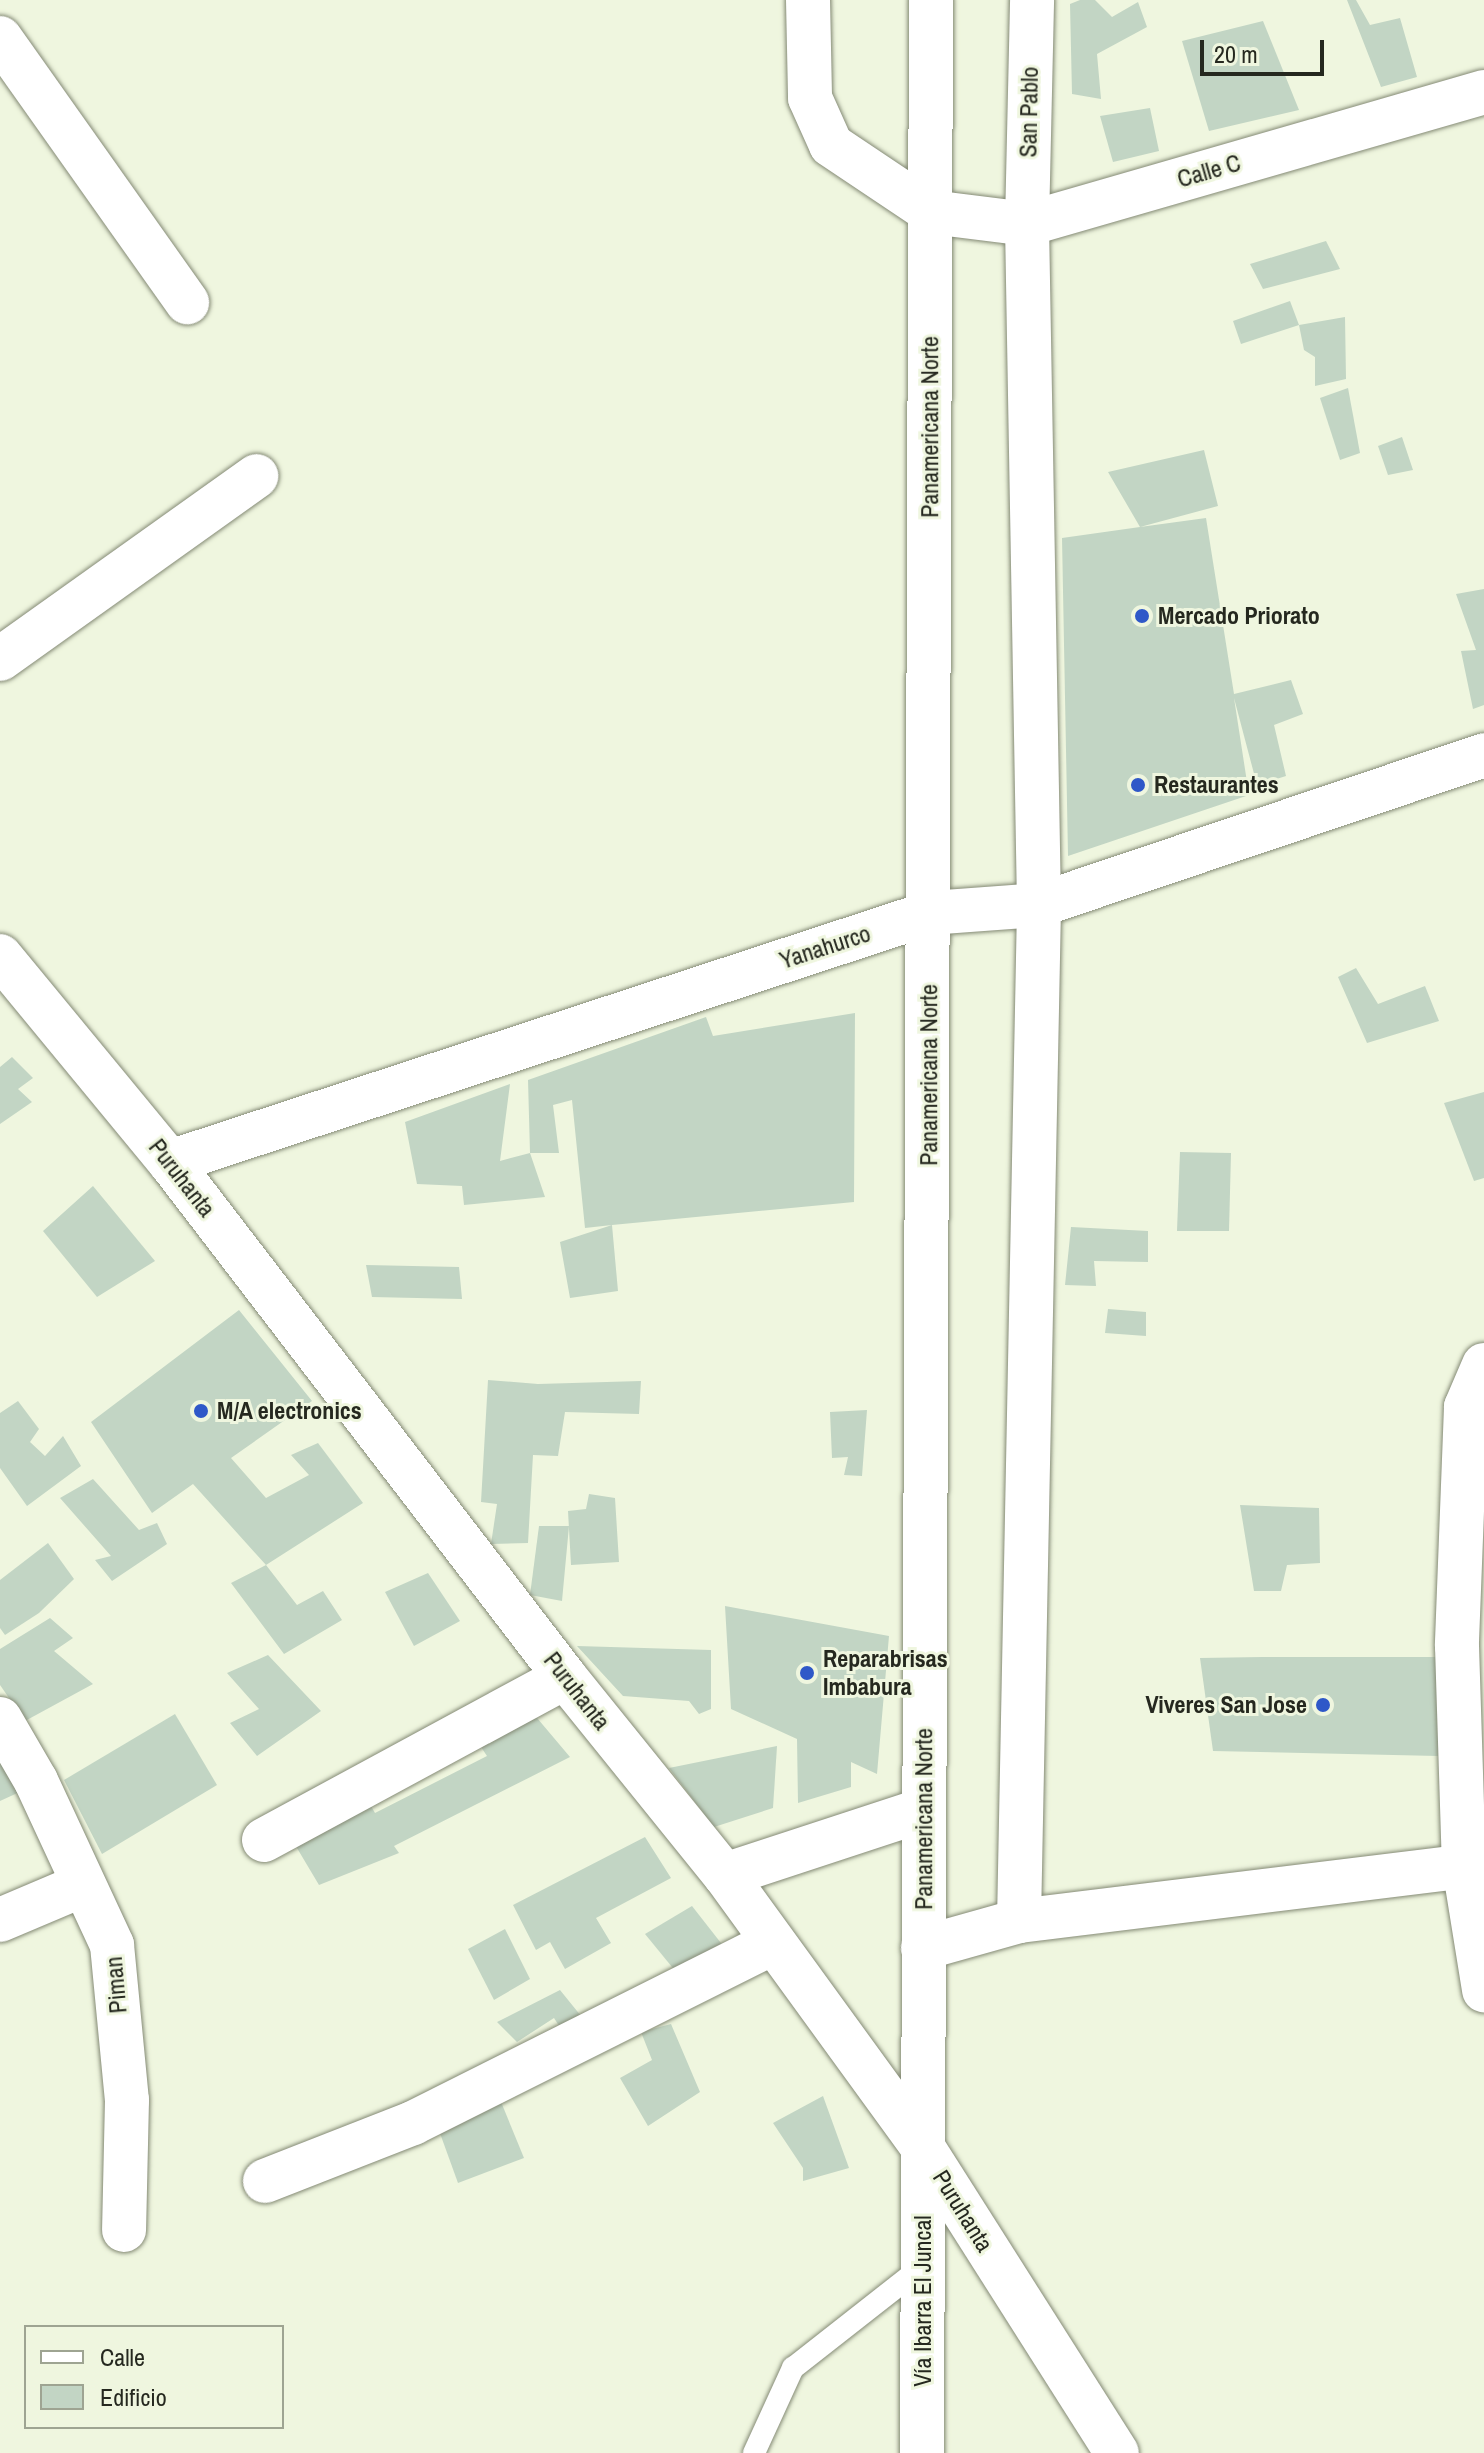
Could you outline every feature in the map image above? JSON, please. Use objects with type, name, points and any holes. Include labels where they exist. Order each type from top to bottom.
[{"type":"main road","points":[[808,0],[810,98],[831,145],[931,212]]},
{"type":"main road","name":"Panamericana Norte","points":[[924,2149],[931,0]]},
{"type":"main road","name":"San Pablo","points":[[1019,1921],[1039,905],[1027,224],[1032,0]]},
{"type":"main road","points":[[0,38],[187,302]]},
{"type":"main road","name":"Calle C","points":[[931,212],[1027,224],[1484,92]]},
{"type":"main road","points":[[0,659],[257,476]]},
{"type":"main road","name":"Yanahurco","points":[[170,1162],[930,913],[1039,905],[1484,755]]},
{"type":"main road","name":"Puruhanta","points":[[0,956],[170,1162],[565,1677],[725,1875],[771,1944],[924,2149],[1117,2453]]},
{"type":"main road","points":[[1484,1365],[1466,1407],[1473,1544],[1457,1646],[1464,1866],[1484,1990]]},
{"type":"main road","points":[[264,1840],[565,1677]]},
{"type":"main road","name":"Piman","points":[[0,1719],[36,1781],[80,1886],[112,1945],[127,2100],[124,2230]]},
{"type":"main road","points":[[725,1875],[923,1810]]},
{"type":"main road","points":[[923,1948],[1019,1921],[1464,1866]]},
{"type":"main road","points":[[0,1920],[80,1886]]},
{"type":"main road","points":[[265,2181],[413,2123],[771,1944]]},
{"type":"main road","name":"Vía Ibarra El Juncal","points":[[922,2453],[924,2149]]},
{"type":"lane","points":[[754,2453],[793,2368],[923,2266]]},
{"type":"building","points":[[1095,0],[1112,17],[1138,2],[1147,27],[1097,54],[1101,99],[1072,94],[1070,4]]},
{"type":"building","points":[[1347,0],[1356,0],[1370,25],[1400,18],[1417,77],[1381,87]]},
{"type":"building","points":[[1263,21],[1299,110],[1209,131],[1182,41]]},
{"type":"building","points":[[1150,108],[1159,151],[1113,162],[1100,116]]},
{"type":"building","points":[[1326,241],[1340,269],[1263,289],[1250,264]]},
{"type":"building","points":[[1290,301],[1299,325],[1241,344],[1233,321]]},
{"type":"building","points":[[1345,317],[1346,379],[1315,386],[1315,357],[1304,350],[1299,325]]},
{"type":"building","points":[[1348,388],[1360,453],[1340,460],[1320,398]]},
{"type":"building","points":[[1402,437],[1413,470],[1388,475],[1378,446]]},
{"type":"building","points":[[1204,450],[1218,506],[1140,527],[1108,472]]},
{"type":"building","name":"Mercado Priorato","points":[[1206,518],[1234,694],[1291,680],[1303,714],[1274,725],[1286,776],[1257,785],[1234,698],[1249,795],[1068,856],[1062,538]]},
{"type":"building","points":[[1484,589],[1484,705],[1473,709],[1461,651],[1476,650],[1456,594]]},
{"type":"building","points":[[1356,968],[1378,1004],[1425,986],[1439,1021],[1367,1043],[1338,977]]},
{"type":"building","points":[[855,1013],[854,1202],[585,1228],[572,1100],[553,1105],[559,1153],[530,1153],[528,1080],[706,1017],[713,1036]]},
{"type":"building","points":[[12,1057],[33,1078],[18,1089],[32,1102],[0,1124],[0,1067]]},
{"type":"building","points":[[510,1084],[500,1161],[530,1153],[545,1197],[464,1205],[462,1186],[417,1184],[405,1122]]},
{"type":"building","points":[[1484,1092],[1484,1178],[1474,1181],[1444,1103]]},
{"type":"building","points":[[1180,1152],[1231,1153],[1229,1231],[1177,1231]]},
{"type":"building","points":[[93,1186],[155,1261],[97,1297],[43,1231]]},
{"type":"building","points":[[612,1225],[618,1291],[570,1298],[560,1242]]},
{"type":"building","points":[[1071,1227],[1148,1231],[1148,1262],[1094,1261],[1096,1286],[1065,1285]]},
{"type":"building","points":[[366,1265],[459,1267],[462,1299],[372,1297]]},
{"type":"building","points":[[1108,1309],[1146,1312],[1146,1336],[1105,1333]]},
{"type":"building","name":"M/A electronics","points":[[239,1310],[312,1401],[231,1458],[266,1498],[309,1475],[291,1455],[318,1443],[363,1503],[266,1565],[193,1484],[152,1513],[91,1422]]},
{"type":"building","points":[[488,1380],[538,1384],[641,1381],[639,1414],[565,1412],[558,1456],[533,1455],[528,1543],[491,1544],[497,1504],[481,1502]]},
{"type":"building","points":[[18,1401],[39,1429],[30,1442],[45,1456],[63,1436],[81,1466],[27,1506],[0,1468],[0,1413]]},
{"type":"building","points":[[867,1410],[862,1476],[844,1475],[848,1457],[832,1458],[830,1412]]},
{"type":"building","points":[[93,1479],[139,1530],[157,1523],[167,1544],[112,1581],[95,1560],[111,1556],[60,1498]]},
{"type":"building","points":[[589,1494],[615,1498],[619,1562],[571,1565],[568,1511],[586,1509]]},
{"type":"building","points":[[1240,1505],[1319,1508],[1320,1563],[1287,1565],[1281,1591],[1254,1591]]},
{"type":"building","points":[[539,1526],[569,1526],[562,1601],[530,1595]]},
{"type":"building","points":[[48,1543],[74,1579],[39,1613],[5,1635],[0,1628],[0,1580]]},
{"type":"building","points":[[266,1565],[297,1605],[323,1591],[342,1620],[284,1654],[231,1583]]},
{"type":"building","points":[[428,1573],[460,1621],[414,1646],[385,1592]]},
{"type":"building","name":"Reparabrisas Imbabura","points":[[725,1606],[889,1636],[877,1774],[851,1762],[851,1787],[798,1803],[797,1739],[731,1709]]},
{"type":"building","points":[[50,1618],[73,1638],[54,1651],[93,1684],[25,1721],[0,1685],[0,1649]]},
{"type":"building","points":[[577,1646],[711,1650],[711,1709],[699,1714],[689,1701],[623,1696]]},
{"type":"building","points":[[268,1655],[321,1711],[257,1756],[230,1723],[259,1709],[227,1673]]},
{"type":"building","name":"Viveres San Jose","points":[[1441,1657],[1438,1756],[1213,1751],[1200,1658]]},
{"type":"building","points":[[532,1712],[570,1757],[394,1846],[399,1853],[319,1885],[291,1838],[368,1801],[375,1813],[487,1756],[477,1741]]},
{"type":"building","points":[[175,1714],[217,1785],[102,1854],[64,1780]]},
{"type":"building","points":[[777,1746],[773,1808],[714,1827],[669,1768]]},
{"type":"building","points":[[0,1753],[24,1790],[0,1801]]},
{"type":"building","points":[[645,1837],[671,1878],[596,1918],[611,1943],[565,1969],[550,1942],[536,1950],[513,1905]]},
{"type":"building","points":[[692,1906],[728,1952],[681,1978],[645,1934]]},
{"type":"building","points":[[505,1929],[530,1979],[494,2000],[468,1949]]},
{"type":"building","points":[[560,1990],[594,2032],[565,2035],[554,2018],[517,2042],[497,2022]]},
{"type":"building","points":[[671,2024],[700,2092],[648,2126],[620,2078],[652,2060],[641,2032]]},
{"type":"building","points":[[823,2096],[849,2168],[803,2181],[803,2168],[773,2123]]},
{"type":"building","points":[[499,2097],[524,2158],[458,2183],[437,2125]]},
{"type":"place","name":"Mercado Priorato","points":[[1142,616]]},
{"type":"place","name":"Restaurantes","points":[[1138,785]]},
{"type":"place","name":"M/A electronics","points":[[201,1411]]},
{"type":"place","name":"Reparabrisas Imbabura","points":[[807,1673]]},
{"type":"place","name":"Viveres San Jose","points":[[1323,1705]]}]
